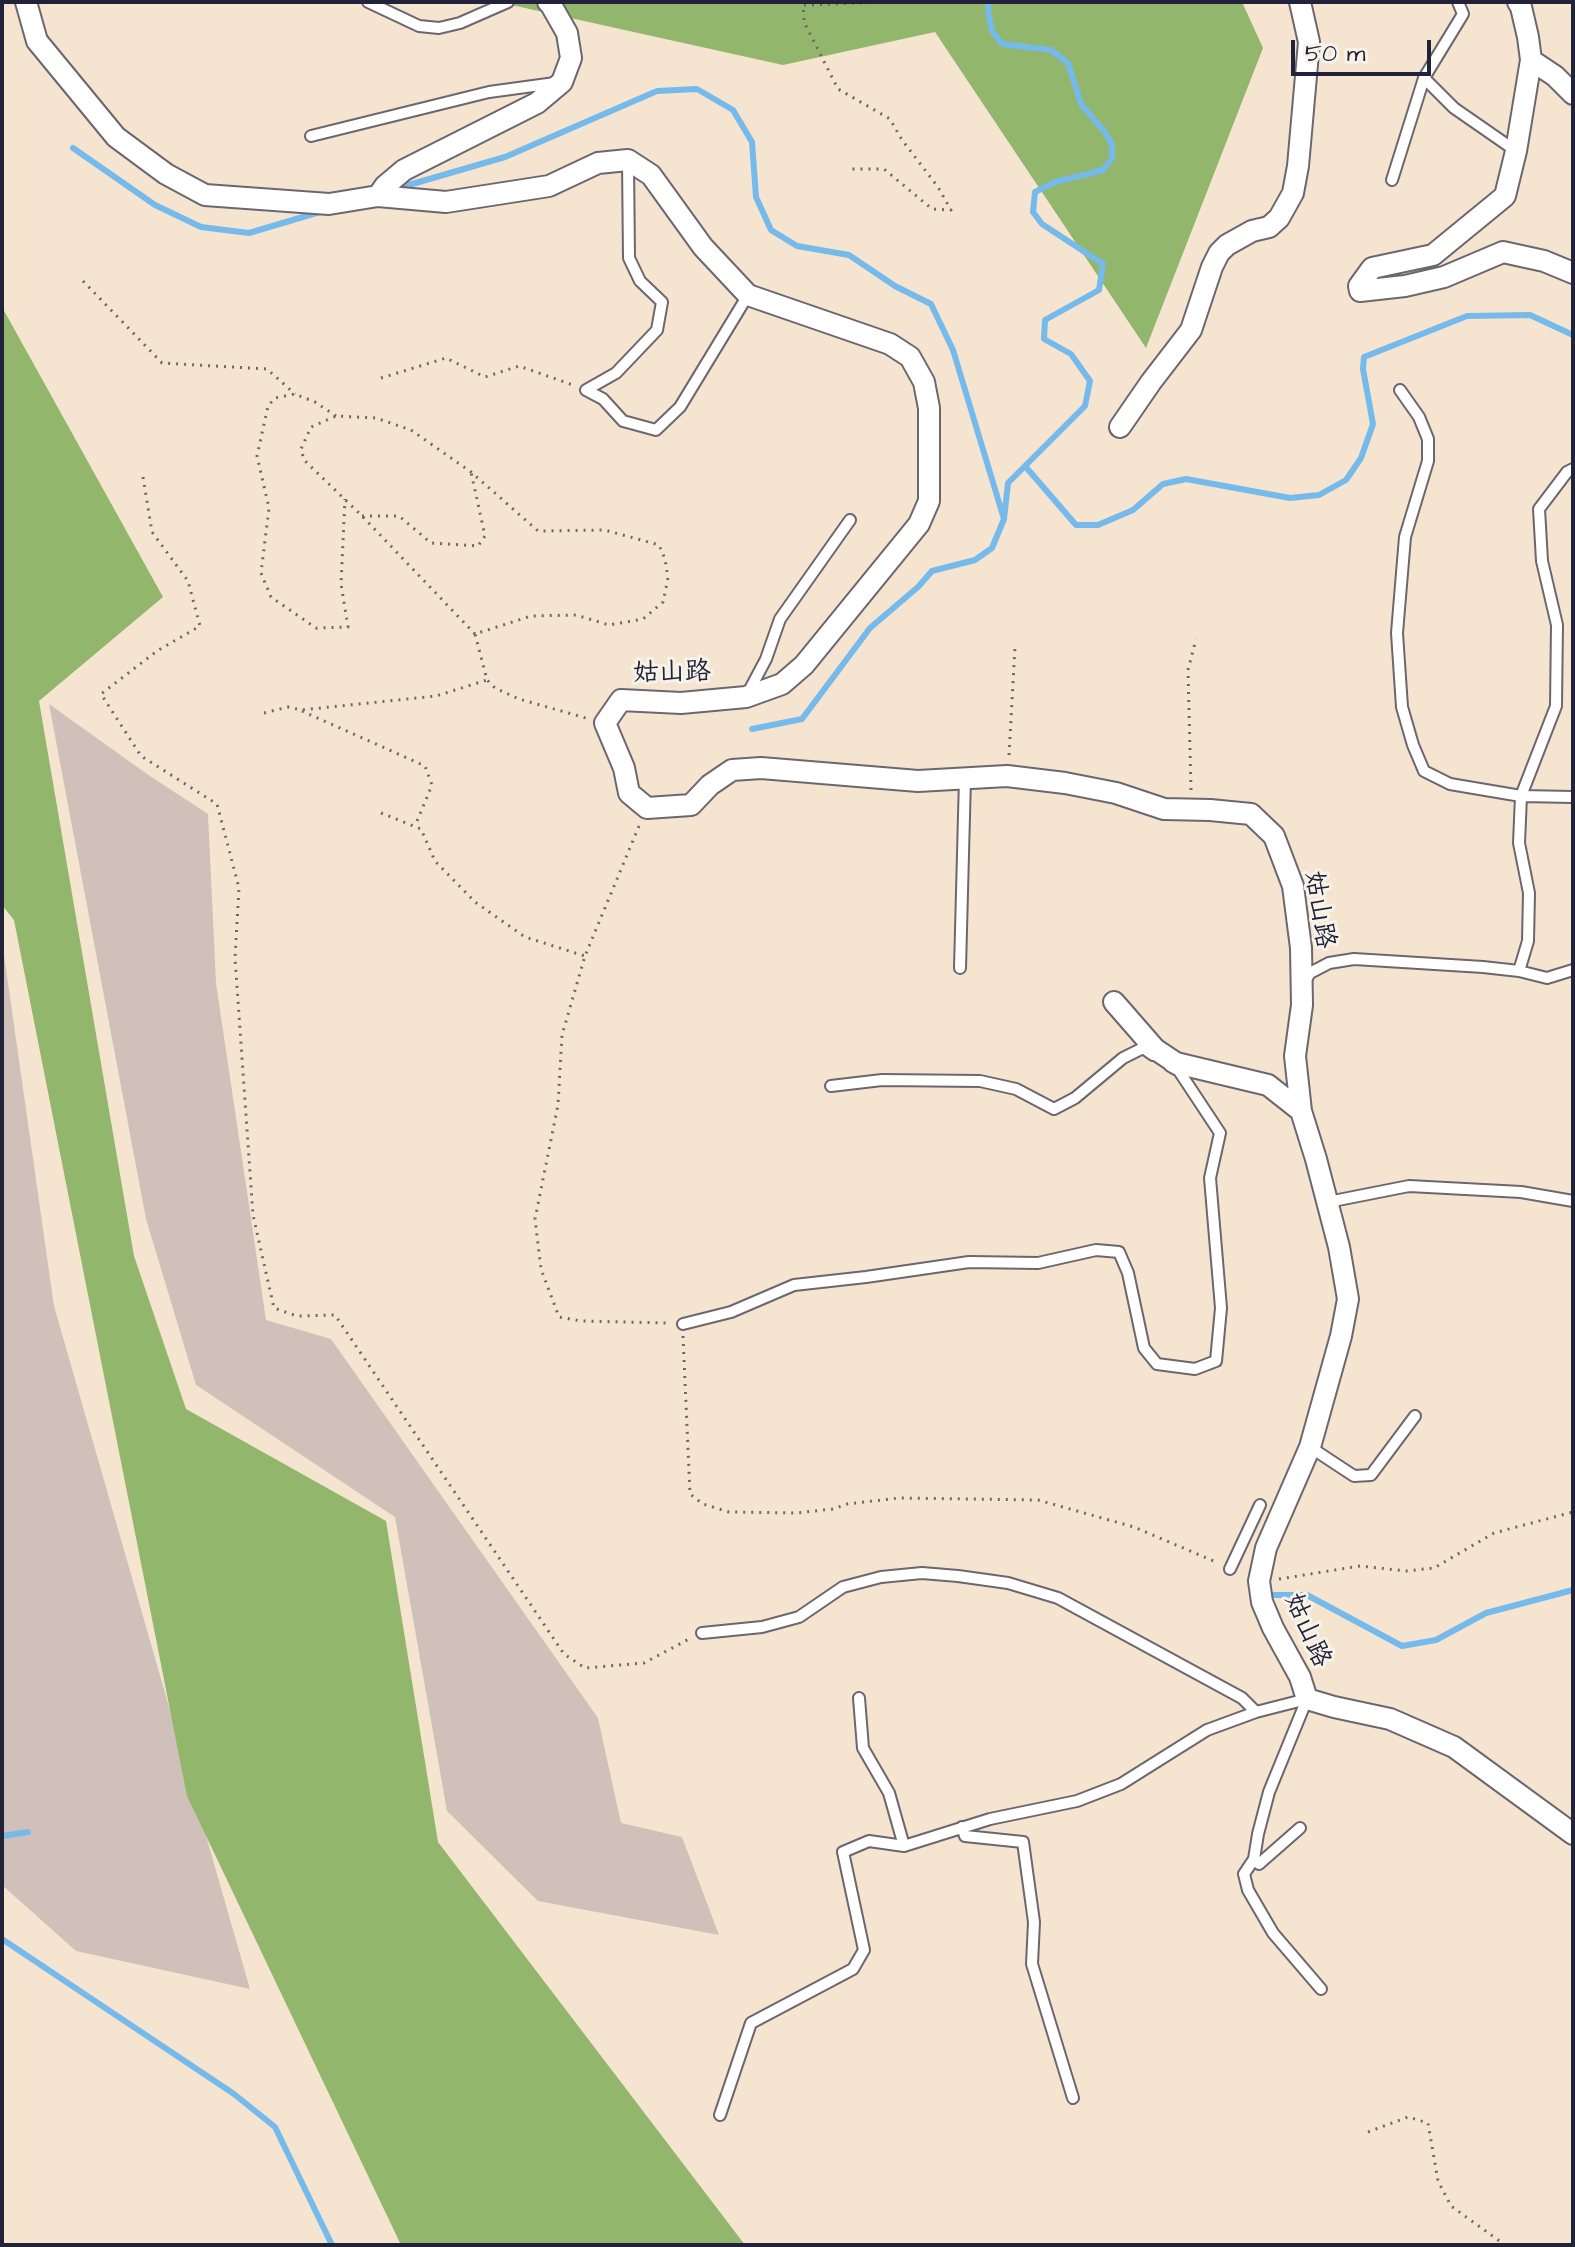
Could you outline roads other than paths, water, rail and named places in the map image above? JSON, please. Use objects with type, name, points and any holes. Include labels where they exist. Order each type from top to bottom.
[{"type":"street","points":[[26,2],[37,41],[116,137],[166,174],[205,195],[329,204],[378,196],[446,202],[549,186],[598,163],[628,160]]},
{"type":"street","points":[[378,196],[404,170],[537,103],[562,82],[571,58],[567,33],[548,2]]},
{"type":"street","points":[[1120,427],[1191,330],[1219,253],[1252,231],[1269,227],[1279,218],[1293,193],[1309,42],[1300,2]]},
{"type":"street","points":[[1518,2],[1531,60],[1505,196],[1433,255],[1372,268],[1359,286],[1360,291],[1405,286],[1444,277],[1503,252],[1544,261],[1573,273]]},
{"type":"street","points":[[1531,60],[1555,76],[1573,94]]},
{"type":"street","name":"姑山路","points":[[628,160],[651,175],[703,247],[748,295],[890,344],[910,357],[924,382],[929,408],[929,501],[919,524],[804,665],[782,684],[746,697],[681,703],[621,700],[605,723],[624,768],[629,793],[647,808],[691,805],[710,785],[732,770],[761,768],[918,781],[1007,776],[1116,793],[1164,809],[1251,814],[1274,836],[1293,886],[1301,948],[1302,1005],[1295,1056],[1301,1111],[1328,1202],[1348,1299],[1341,1336],[1310,1447],[1266,1548],[1259,1581],[1262,1602],[1300,1677],[1307,1699],[1390,1719],[1454,1747],[1573,1834]]},
{"type":"street","points":[[1114,1002],[1155,1049],[1176,1063],[1268,1085],[1301,1111]]},
{"type":"lane","points":[[368,2],[419,26],[439,28],[460,23],[508,2]]},
{"type":"lane","points":[[1392,180],[1424,78],[1463,14],[1458,2]]},
{"type":"lane","points":[[1424,78],[1454,108],[1516,151]]},
{"type":"lane","points":[[311,136],[489,92],[562,82]]},
{"type":"lane","points":[[628,160],[629,258],[640,281],[662,302],[657,330],[616,373],[586,390],[603,399],[623,421],[656,430],[680,407],[748,295]]},
{"type":"lane","points":[[1400,390],[1419,417],[1428,439],[1428,461],[1405,537],[1397,633],[1402,707],[1424,771],[1450,784],[1521,796],[1573,797]]},
{"type":"lane","points":[[1519,971],[1528,941],[1529,893],[1519,843],[1521,796],[1556,706],[1557,625],[1542,561],[1539,509],[1567,472],[1573,469]]},
{"type":"lane","points":[[746,697],[766,659],[780,619],[850,520]]},
{"type":"lane","points":[[960,968],[965,778]]},
{"type":"lane","points":[[1300,988],[1310,973],[1329,963],[1354,959],[1483,967],[1547,978],[1573,970]]},
{"type":"lane","points":[[683,1324],[731,1312],[794,1285],[969,1262],[1038,1263],[1096,1250],[1119,1252],[1128,1273],[1144,1348],[1157,1364],[1195,1369],[1216,1361],[1221,1308],[1210,1178],[1220,1133],[1179,1071],[1143,1048],[1123,1058],[1075,1098],[1054,1109],[1016,1089],[980,1081],[882,1080],[831,1086]]},
{"type":"lane","points":[[1328,1202],[1409,1186],[1521,1192],[1573,1201]]},
{"type":"lane","points":[[1310,1447],[1354,1476],[1371,1475],[1415,1416]]},
{"type":"lane","points":[[1230,1569],[1260,1505]]},
{"type":"lane","points":[[702,1633],[762,1627],[799,1617],[843,1587],[881,1577],[922,1573],[1008,1583],[1058,1598],[1242,1698],[1256,1712]]},
{"type":"lane","points":[[859,1698],[863,1748],[889,1793],[904,1846]]},
{"type":"lane","points":[[720,2115],[751,2023],[853,1969],[864,1950],[843,1852],[869,1841],[904,1846],[962,1827],[1077,1801],[1121,1784],[1207,1730],[1256,1712],[1307,1699]]},
{"type":"lane","points":[[1307,1699],[1269,1792],[1254,1859],[1244,1874],[1248,1890],[1273,1933],[1321,1989]]},
{"type":"lane","points":[[962,1827],[965,1836],[1023,1842],[1034,1922],[1032,1964],[1073,2098]]},
{"type":"lane","points":[[1254,1859],[1259,1864],[1300,1828]]},
{"type":"waterway","points":[[989,2],[992,31],[1002,44],[1051,50],[1068,63],[1081,104],[1112,144],[1112,158],[1103,170],[1055,182],[1035,192],[1033,212],[1042,224],[1103,264],[1099,290],[1045,320],[1044,339],[1071,354],[1090,381],[1085,406],[1025,466],[1076,525],[1098,525],[1133,510],[1163,484],[1186,479],[1290,498],[1319,495],[1346,480],[1361,458],[1373,424],[1363,369],[1364,357],[1467,316],[1530,315],[1573,335]]},
{"type":"waterway","points":[[395,189],[505,157],[657,91],[697,89],[733,110],[752,142],[756,197],[771,230],[797,246],[849,255],[895,286],[931,304],[953,350],[1004,519]]},
{"type":"waterway","points":[[73,148],[155,205],[201,227],[249,233],[323,211]]},
{"type":"waterway","points":[[752,729],[802,719],[870,628],[932,571],[975,560],[992,548],[1004,519],[1008,483],[1025,466]]},
{"type":"waterway","points":[[1270,1595],[1307,1595],[1402,1646],[1436,1640],[1486,1613],[1573,1590]]},
{"type":"waterway","points":[[2,1836],[28,1832]]},
{"type":"waterway","points":[[2,1939],[234,2094],[275,2127],[332,2245]]}]
